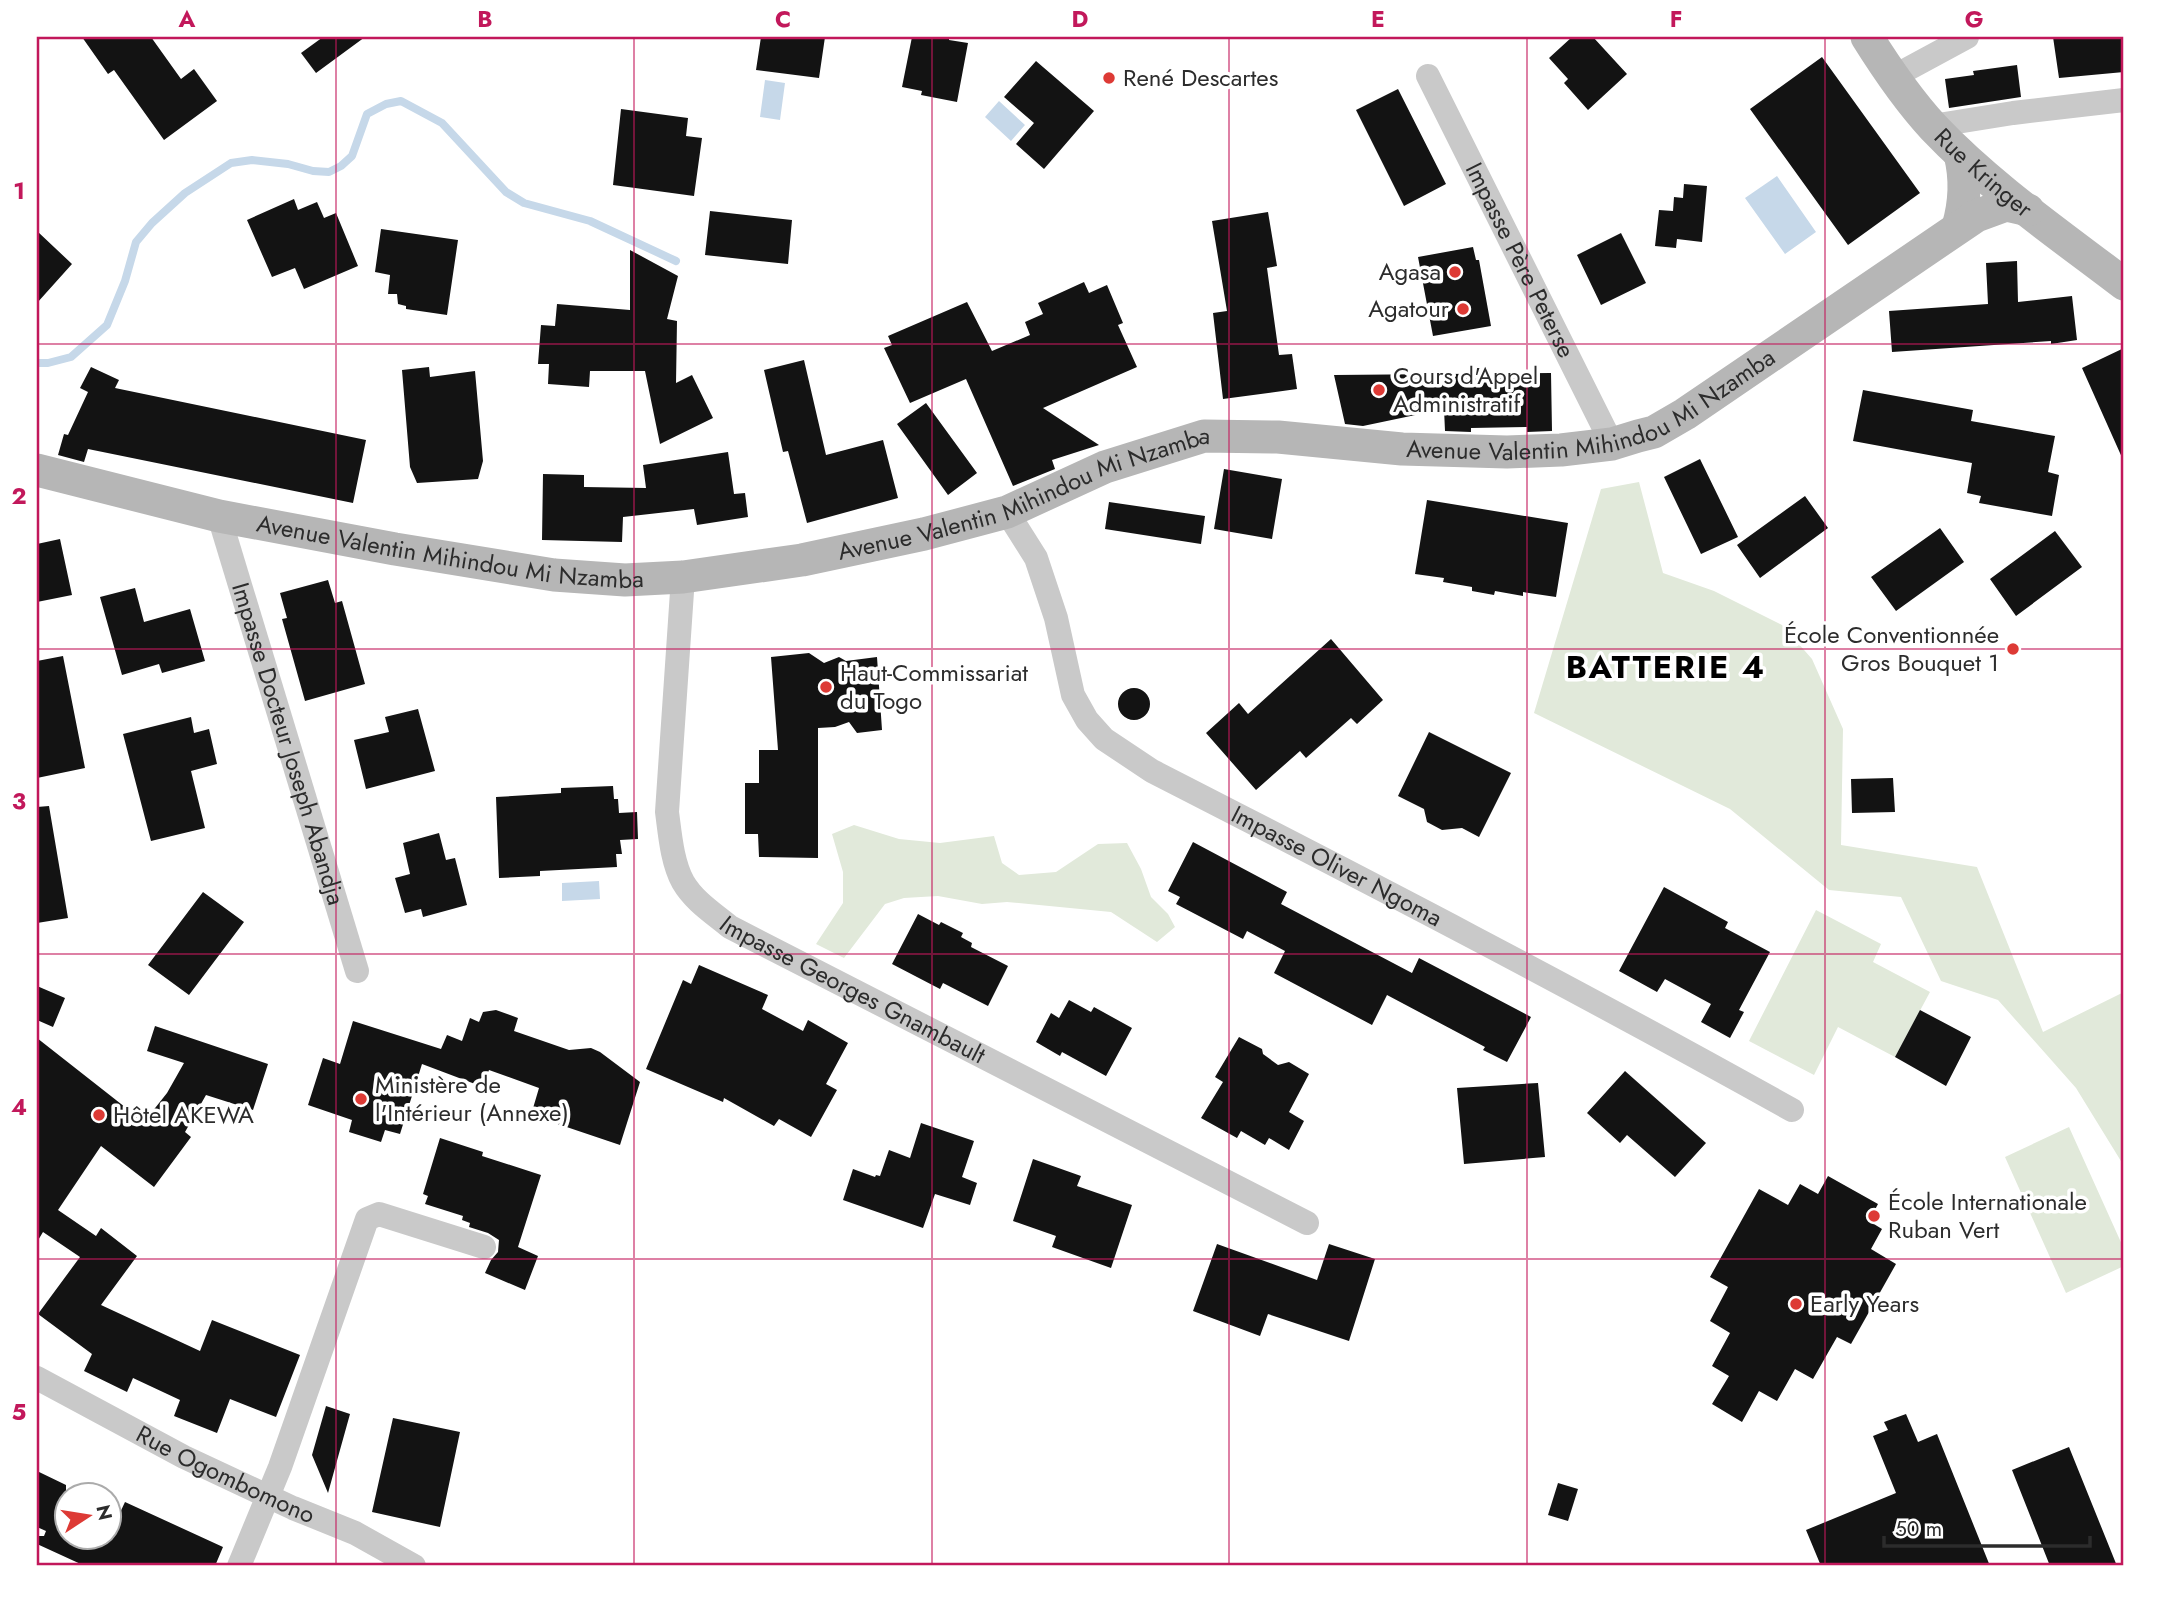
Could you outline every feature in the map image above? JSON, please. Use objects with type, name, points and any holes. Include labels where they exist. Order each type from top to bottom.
[{"type":"street","name":"Rue Kringer","points":[[1867,37],[1893,77],[1932,126],[1960,154],[2124,285]]},
{"type":"street","points":[[1893,77],[1967,37]]},
{"type":"street","name":"Impasse Père Peterse","points":[[1428,76],[1612,444]]},
{"type":"street","points":[[1932,126],[2124,100]]},
{"type":"street","points":[[1958,227],[1964,182],[1960,154]]},
{"type":"street","name":"Avenue Valentin Mihindou Mi Nzamba","points":[[37,470],[219,516],[395,549],[554,575],[605,579],[683,577],[802,560],[923,534],[1007,512],[1105,467],[1204,436],[1278,437],[1402,449],[1507,452],[1561,450],[1612,444],[1654,432],[1685,414],[1958,227],[1997,207],[2015,206],[2028,210]]},
{"type":"street","name":"Impasse Oliver Ngoma","points":[[1007,512],[1036,558],[1056,618],[1073,695],[1087,720],[1104,739],[1152,771],[1465,931],[1792,1110]]},
{"type":"street","name":"Impasse Docteur Joseph Abandja","points":[[219,516],[357,971]]},
{"type":"street","name":"Impasse Georges Gnambault","points":[[683,577],[667,812],[682,881],[699,902],[730,927],[1307,1223]]},
{"type":"street","points":[[239,1566],[269,1496],[367,1219],[379,1214],[484,1247]]},
{"type":"street","name":"Rue Ogombomono","points":[[37,1378],[184,1457],[355,1533],[414,1566]]},
{"type":"green space","points":[[1639,482],[1663,573],[1714,591],[1782,625],[1812,659],[1843,729],[1841,845],[1977,867],[2043,1032],[2124,992],[2124,1166],[2076,1088],[1998,1000],[1941,981],[1901,897],[1829,890],[1730,809],[1534,713],[1601,489]]},
{"type":"green space","points":[[854,825],[899,839],[940,843],[994,836],[1002,863],[1019,875],[1056,872],[1098,844],[1127,843],[1141,869],[1151,897],[1168,914],[1175,927],[1157,942],[1111,912],[1007,902],[982,904],[938,896],[904,898],[885,904],[844,958],[816,944],[843,903],[843,872],[832,834]]},
{"type":"green space","points":[[1816,910],[1881,944],[1873,962],[1930,992],[1895,1057],[1838,1027],[1814,1075],[1749,1041]]},
{"type":"green space","points":[[2069,1127],[2124,1249],[2124,1266],[2066,1293],[2005,1157]]},
{"type":"water","points":[[765,80],[785,83],[780,120],[760,117]]},
{"type":"water","points":[[999,101],[1025,125],[1011,141],[985,117]]},
{"type":"water","points":[[1777,176],[1816,232],[1785,254],[1745,198]]},
{"type":"water","points":[[599,881],[600,899],[562,901],[562,883]]},
{"type":"building","points":[[82,37],[151,37],[181,79],[194,69],[217,101],[164,140],[114,70],[108,74]]},
{"type":"building","points":[[323,37],[365,37],[316,73],[301,53]]},
{"type":"building","points":[[761,37],[825,37],[819,78],[756,70]]},
{"type":"building","points":[[912,37],[949,37],[949,40],[968,43],[957,102],[921,95],[922,91],[902,87]]},
{"type":"building","points":[[1572,37],[1593,37],[1627,74],[1588,110],[1564,83],[1568,79],[1549,58]]},
{"type":"building","points":[[2053,37],[2124,37],[2124,72],[2059,78]]},
{"type":"building","points":[[1822,57],[1920,193],[1848,245],[1750,109]]},
{"type":"building","points":[[1036,61],[1094,111],[1044,169],[1016,144],[1034,123],[1004,97]]},
{"type":"building","points":[[2017,65],[2021,97],[1949,108],[1945,79],[1974,75],[1973,71]]},
{"type":"building","points":[[1398,89],[1446,184],[1404,206],[1356,110]]},
{"type":"building","points":[[621,109],[688,118],[686,136],[702,138],[694,196],[613,185]]},
{"type":"building","points":[[1684,184],[1707,186],[1702,242],[1677,239],[1676,248],[1655,246],[1659,210],[1673,211],[1674,197],[1683,198]]},
{"type":"building","points":[[294,199],[298,210],[317,202],[324,218],[336,213],[358,266],[304,289],[295,268],[272,277],[247,220]]},
{"type":"building","points":[[710,211],[792,220],[788,264],[705,255]]},
{"type":"building","points":[[1268,212],[1277,266],[1267,268],[1279,355],[1292,354],[1297,389],[1223,399],[1213,313],[1227,311],[1212,221]]},
{"type":"building","points":[[381,229],[458,240],[447,315],[406,309],[406,306],[398,304],[397,294],[388,294],[390,275],[375,272]]},
{"type":"building","points":[[37,231],[72,264],[37,303]]},
{"type":"building","points":[[1621,233],[1646,283],[1601,305],[1577,255]]},
{"type":"building","points":[[1473,247],[1476,260],[1479,260],[1491,326],[1433,336],[1418,257]]},
{"type":"building","points":[[630,250],[678,276],[667,319],[677,321],[676,383],[692,375],[713,418],[660,444],[645,371],[590,371],[589,387],[548,384],[549,364],[538,364],[541,325],[555,326],[557,304],[630,310]]},
{"type":"building","points":[[2017,261],[2018,302],[2072,296],[2077,340],[2051,344],[2051,341],[1892,352],[1889,311],[1988,304],[1986,263]]},
{"type":"building","points":[[1084,282],[1089,293],[1107,285],[1123,323],[1118,325],[1137,367],[1043,408],[1099,445],[1052,460],[1055,469],[1013,486],[966,379],[910,403],[884,348],[892,345],[888,336],[967,302],[992,351],[1030,335],[1025,322],[1043,314],[1038,303]]},
{"type":"building","points":[[2124,348],[2124,462],[2082,368]]},
{"type":"building","points":[[804,360],[826,455],[883,440],[898,498],[807,523],[788,451],[783,452],[764,370]]},
{"type":"building","points":[[91,367],[119,380],[115,388],[366,440],[353,503],[88,449],[84,462],[58,455],[64,434],[68,435],[88,392],[80,388]]},
{"type":"building","points":[[429,367],[430,377],[475,371],[483,461],[478,479],[417,483],[410,467],[402,370]]},
{"type":"building","points":[[1551,373],[1552,431],[1527,432],[1527,427],[1471,428],[1471,432],[1445,431],[1444,409],[1363,426],[1345,424],[1334,375]]},
{"type":"building","points":[[1863,390],[1973,410],[1971,421],[2055,436],[2048,472],[2059,475],[2052,516],[1979,503],[1981,496],[1967,493],[1972,463],[1853,441]]},
{"type":"building","points":[[926,403],[977,473],[948,495],[897,424]]},
{"type":"building","points":[[728,452],[734,494],[745,493],[748,517],[697,525],[694,509],[623,517],[622,542],[542,540],[543,474],[584,475],[584,487],[646,488],[643,465]]},
{"type":"building","points":[[1700,459],[1738,537],[1701,554],[1664,477]]},
{"type":"building","points":[[1224,469],[1282,479],[1272,539],[1214,529]]},
{"type":"building","points":[[1805,496],[1828,528],[1760,578],[1737,545]]},
{"type":"building","points":[[1427,500],[1568,523],[1556,597],[1523,592],[1523,596],[1495,591],[1494,595],[1472,591],[1472,587],[1443,582],[1444,578],[1415,574]]},
{"type":"building","points":[[1109,502],[1205,516],[1201,544],[1105,529]]},
{"type":"building","points":[[1940,528],[1964,562],[1896,611],[1871,577]]},
{"type":"building","points":[[2055,531],[2082,567],[2016,616],[1990,579]]},
{"type":"building","points":[[60,539],[72,595],[37,602],[37,544]]},
{"type":"building","points":[[328,580],[335,603],[342,601],[365,684],[305,701],[282,619],[287,618],[280,593]]},
{"type":"building","points":[[135,588],[144,622],[190,609],[205,661],[162,673],[159,664],[122,675],[100,597]]},
{"type":"building","points":[[1331,639],[1383,700],[1357,724],[1351,718],[1306,758],[1300,751],[1256,790],[1206,733],[1239,703],[1248,714]]},
{"type":"building","points":[[809,653],[824,663],[839,657],[846,661],[877,657],[882,730],[857,733],[849,722],[835,727],[818,728],[818,858],[759,857],[758,834],[745,834],[745,783],[759,783],[759,750],[778,750],[771,657]]},
{"type":"building","points":[[63,656],[85,768],[37,778],[37,661]]},
{"type":"building","points":[[1134,688],[1145,693],[1150,704],[1145,715],[1134,720],[1123,715],[1118,704],[1123,693]]},
{"type":"building","points":[[418,709],[435,771],[366,789],[354,740],[389,732],[385,717]]},
{"type":"building","points":[[191,717],[194,733],[209,729],[217,764],[191,771],[205,828],[151,841],[123,734]]},
{"type":"building","points":[[1429,732],[1511,773],[1479,837],[1462,828],[1442,830],[1427,822],[1424,809],[1398,796]]},
{"type":"building","points":[[1893,778],[1895,812],[1852,813],[1851,779]]},
{"type":"building","points":[[613,786],[619,813],[637,812],[638,839],[620,840],[622,854],[616,854],[617,867],[540,871],[540,876],[499,878],[496,797],[561,793],[561,788]]},
{"type":"building","points":[[49,806],[68,918],[37,923],[37,807]]},
{"type":"building","points":[[439,833],[446,860],[455,858],[467,905],[423,917],[421,909],[405,913],[395,878],[410,874],[403,843]]},
{"type":"building","points":[[1193,842],[1287,892],[1281,904],[1412,973],[1419,958],[1531,1017],[1507,1062],[1483,1050],[1485,1047],[1387,995],[1372,1025],[1274,973],[1285,951],[1247,931],[1243,939],[1176,904],[1180,897],[1168,891]]},
{"type":"building","points":[[1664,887],[1728,922],[1725,928],[1770,952],[1739,1010],[1744,1012],[1730,1038],[1701,1022],[1711,1004],[1665,979],[1657,992],[1619,971]]},
{"type":"building","points":[[203,892],[244,922],[189,995],[148,965]]},
{"type":"building","points":[[918,914],[963,933],[961,937],[972,943],[971,947],[1008,966],[988,1006],[943,983],[940,989],[892,964]]},
{"type":"building","points":[[699,965],[768,995],[762,1009],[803,1031],[808,1020],[848,1043],[826,1084],[837,1090],[811,1137],[779,1119],[774,1126],[724,1098],[723,1102],[646,1069],[683,980],[691,984]]},
{"type":"building","points":[[37,986],[65,998],[53,1027],[37,1020]]},
{"type":"building","points":[[1069,1000],[1091,1012],[1094,1007],[1132,1028],[1106,1076],[1062,1052],[1060,1056],[1036,1042],[1051,1013],[1059,1018]]},
{"type":"building","points":[[496,1010],[518,1018],[514,1031],[569,1050],[591,1048],[640,1082],[620,1145],[531,1115],[539,1088],[489,1070],[483,1087],[422,1064],[400,1134],[385,1130],[381,1142],[349,1132],[352,1120],[308,1105],[323,1058],[340,1064],[353,1021],[441,1049],[447,1035],[462,1041],[470,1018],[479,1022],[483,1012]]},
{"type":"building","points":[[1920,1010],[1971,1037],[1946,1086],[1895,1057]]},
{"type":"building","points":[[155,1026],[268,1064],[253,1110],[206,1095],[185,1132],[191,1137],[154,1187],[101,1146],[58,1210],[96,1236],[101,1228],[137,1256],[101,1305],[200,1351],[212,1320],[300,1355],[276,1417],[230,1399],[217,1433],[174,1416],[180,1400],[133,1378],[127,1392],[84,1371],[92,1354],[38,1314],[80,1257],[43,1232],[37,1242],[37,1038],[144,1122],[167,1093],[184,1063],[147,1051]]},
{"type":"building","points":[[1239,1037],[1262,1049],[1263,1054],[1278,1065],[1289,1062],[1309,1074],[1289,1112],[1304,1121],[1289,1150],[1269,1138],[1265,1145],[1241,1131],[1237,1138],[1201,1118],[1223,1082],[1215,1077]]},
{"type":"building","points":[[1625,1071],[1706,1143],[1675,1177],[1627,1135],[1620,1143],[1587,1113]]},
{"type":"building","points":[[1538,1083],[1545,1157],[1464,1164],[1457,1088]]},
{"type":"building","points":[[921,1123],[974,1141],[962,1177],[977,1183],[970,1205],[935,1194],[923,1228],[843,1200],[853,1169],[875,1177],[880,1176],[889,1150],[910,1158]]},
{"type":"building","points":[[440,1138],[483,1152],[482,1156],[541,1175],[518,1247],[538,1256],[525,1290],[485,1273],[498,1252],[499,1240],[469,1227],[470,1223],[462,1220],[463,1216],[425,1204],[428,1196],[423,1194]]},
{"type":"building","points":[[1033,1159],[1081,1176],[1077,1186],[1132,1205],[1111,1268],[1052,1247],[1056,1236],[1013,1221]]},
{"type":"building","name":"Early Years","points":[[1828,1176],[1878,1204],[1869,1221],[1882,1229],[1871,1249],[1896,1264],[1851,1344],[1837,1337],[1813,1379],[1795,1369],[1777,1401],[1759,1391],[1742,1422],[1712,1404],[1729,1376],[1712,1366],[1730,1333],[1710,1321],[1728,1287],[1710,1277],[1759,1189],[1788,1205],[1800,1184],[1818,1194]]},
{"type":"building","points":[[1217,1244],[1317,1280],[1329,1244],[1375,1259],[1349,1341],[1268,1314],[1260,1336],[1193,1311]]},
{"type":"building","points":[[326,1406],[350,1414],[328,1493],[312,1455]]},
{"type":"building","points":[[1906,1414],[1918,1442],[1937,1434],[1990,1566],[1821,1566],[1806,1530],[1896,1493],[1873,1436],[1888,1430],[1884,1422]]},
{"type":"building","points":[[393,1418],[460,1432],[440,1527],[372,1512]]},
{"type":"building","points":[[2069,1447],[2117,1566],[2050,1566],[2012,1470]]},
{"type":"building","points":[[37,1471],[56,1480],[52,1480],[52,1550],[122,1550],[122,1508],[125,1502],[223,1547],[215,1566],[85,1566],[37,1544],[37,1536],[44,1536],[46,1531],[37,1527]]},
{"type":"building","points":[[1558,1483],[1578,1489],[1568,1521],[1548,1515]]},
{"type":"waterway","points":[[37,363],[71,357],[107,325],[125,281],[136,242],[152,223],[185,193],[231,163],[252,160],[329,172],[352,156],[367,114],[386,104],[401,101],[442,123],[506,192],[524,203],[590,221],[676,261]]},
{"type":"place","name":"René Descartes","points":[[1109,78]]},
{"type":"place","name":"Agasa","points":[[1455,272]]},
{"type":"place","name":"Agatour","points":[[1463,309]]},
{"type":"place","name":"Cours d'Appel Administratif","points":[[1379,390]]},
{"type":"place","name":"École Conventionnée Gros Bouquet 1","points":[[2013,649]]},
{"type":"place","name":"Haut-Commissariat du Togo","points":[[826,687]]},
{"type":"place","name":"Ministère de l'Intérieur (Annexe)","points":[[361,1099]]},
{"type":"place","name":"Hôtel AKEWA","points":[[99,1115]]},
{"type":"place","name":"École Internationale Ruban Vert","points":[[1874,1216]]},
{"type":"place","name":"Early Years","points":[[1796,1304]]},
{"type":"district","name":"BATTERIE 4","points":[[1666,667]]}]
